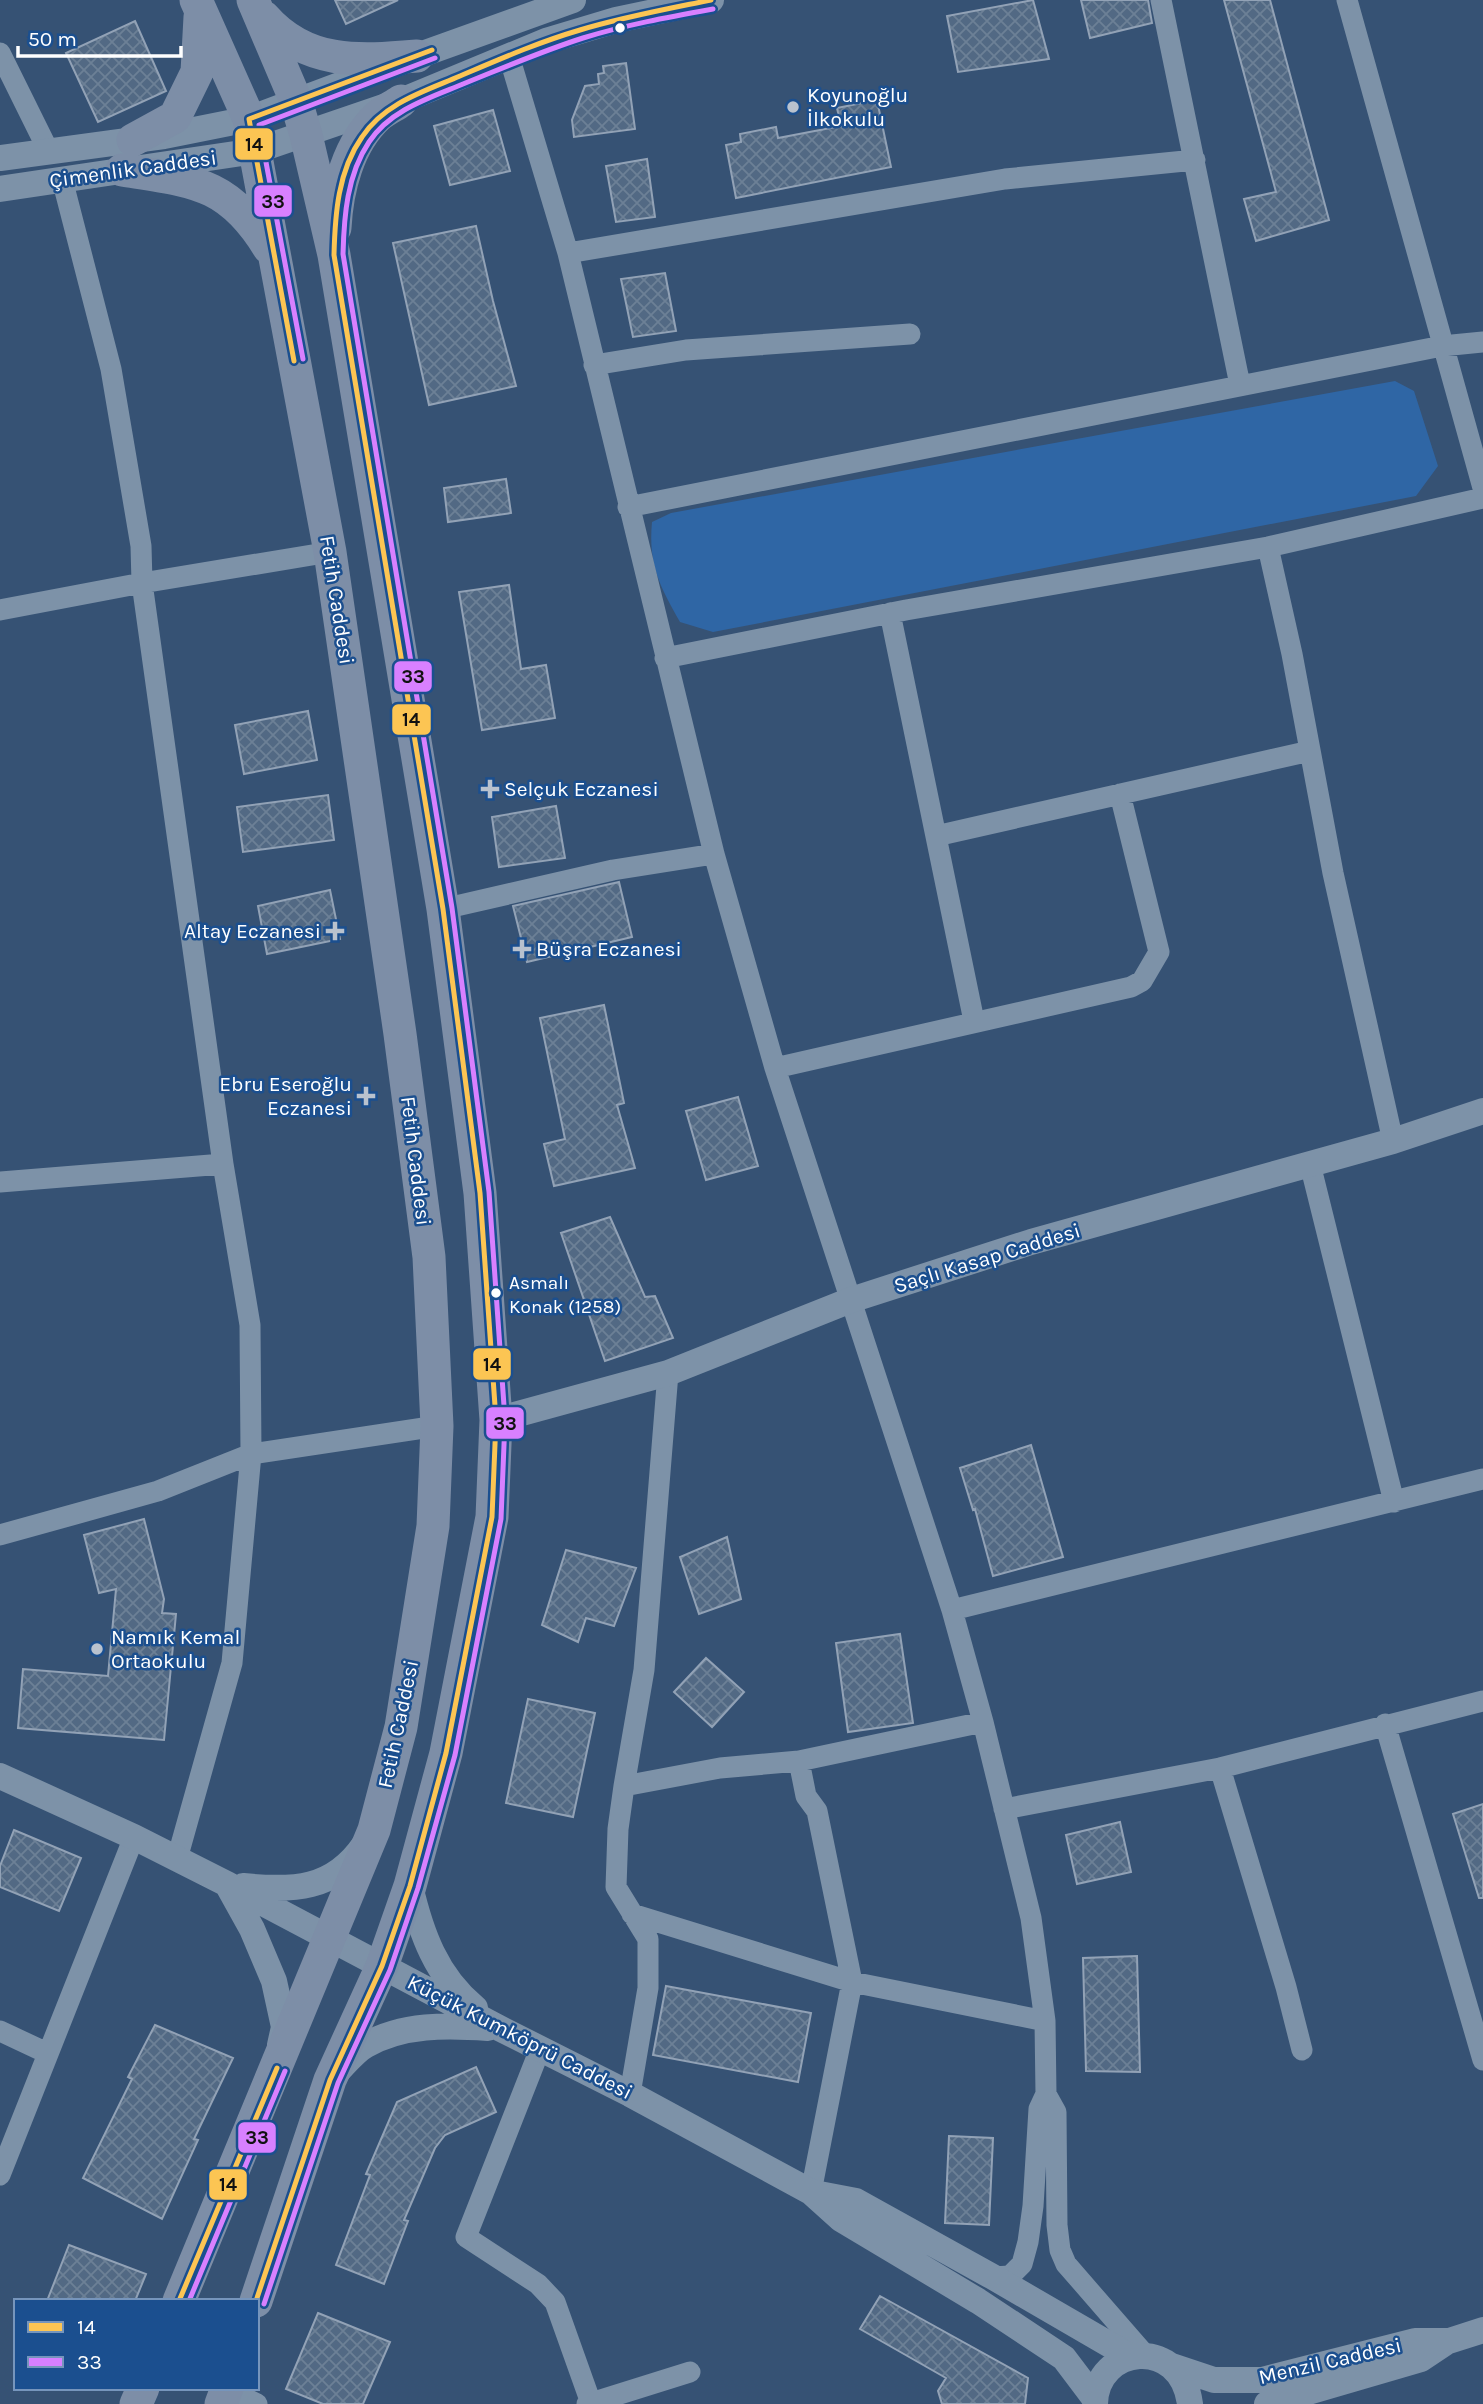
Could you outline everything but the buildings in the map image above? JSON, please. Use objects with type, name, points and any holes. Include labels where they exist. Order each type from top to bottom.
[{"type":"main road","points":[[198,4],[197,72],[175,117],[127,155],[170,177],[197,184],[231,201],[254,223],[271,251],[278,276]]},
{"type":"main road","name":"Fetih Caddesi","points":[[180,2299],[374,1830],[401,1727],[429,1553],[433,1526],[437,1426],[427,1244],[330,552],[252,135],[198,4]]},
{"type":"main road","points":[[257,7],[277,32],[317,53],[343,59],[372,60],[417,56]]},
{"type":"main road","points":[[257,7],[296,101],[334,255],[443,909],[480,1193],[496,1420],[492,1517],[446,1752],[410,1886],[382,1966],[330,2080],[257,2299]]},
{"type":"main road","points":[[334,255],[338,198],[352,155],[362,136],[379,116],[401,100]]},
{"type":"street","points":[[252,135],[296,101],[573,0]]},
{"type":"street","name":"Çimenlik Caddesi","points":[[0,189],[62,179],[127,155],[164,136],[306,135],[546,41],[605,23],[711,0]]},
{"type":"street","points":[[1161,0],[1240,385]]},
{"type":"street","points":[[1347,0],[1483,488]]},
{"type":"street","points":[[0,53],[47,150]]},
{"type":"street","points":[[509,56],[568,253],[714,854],[775,1068],[952,1611],[983,1722],[1031,1918],[1045,2021],[1046,2094],[1039,2109],[1034,2206],[1022,2264],[1010,2276],[993,2277]]},
{"type":"street","name":"Çimenlik Caddesi","points":[[0,158],[47,150],[127,155]]},
{"type":"street","points":[[568,253],[1005,179],[1195,160]]},
{"type":"street","points":[[62,179],[111,369],[141,546],[142,583],[223,1164],[250,1325],[251,1454],[232,1663],[177,1859]]},
{"type":"street","points":[[594,365],[686,350],[910,334]]},
{"type":"street","points":[[628,507],[1442,346],[1483,342]]},
{"type":"street","points":[[665,658],[890,613],[1268,547],[1483,498]]},
{"type":"street","points":[[1268,547],[1292,654],[1333,873],[1393,1141]]},
{"type":"street","points":[[0,610],[330,552]]},
{"type":"street","points":[[890,613],[974,1021]]},
{"type":"street","points":[[936,836],[1310,751]]},
{"type":"street","points":[[775,1068],[1130,987],[1142,981],[1159,952],[1120,794]]},
{"type":"street","points":[[443,909],[613,870],[714,854]]},
{"type":"street","name":"Saçlı Kasap Caddesi","points":[[496,1420],[668,1373],[851,1300],[1031,1242],[1393,1141],[1483,1111]]},
{"type":"street","points":[[0,1182],[223,1164]]},
{"type":"street","points":[[1310,1164],[1394,1502]]},
{"type":"street","points":[[630,2094],[648,1988],[648,1939],[616,1887],[618,1829],[643,1670],[668,1373]]},
{"type":"street","points":[[0,1535],[158,1491],[251,1454],[437,1426]]},
{"type":"street","points":[[952,1611],[1483,1479]]},
{"type":"street","points":[[1004,1809],[1220,1768],[1483,1700]]},
{"type":"street","points":[[624,1786],[720,1768],[799,1761],[983,1722]]},
{"type":"street","points":[[1385,1724],[1483,2060]]},
{"type":"street","points":[[799,1761],[806,1796],[817,1811],[852,1982],[811,2192],[841,2219],[978,2301],[1064,2358],[1094,2402]]},
{"type":"street","points":[[1220,1768],[1286,1987],[1302,2050]]},
{"type":"street","name":"Küçük Kumköprü Caddesi","points":[[0,1776],[134,1837],[227,1884],[500,2029],[630,2094],[811,2192]]},
{"type":"street","points":[[227,1884],[280,1890],[318,1883],[352,1862],[374,1830]]},
{"type":"street","points":[[0,2175],[134,1837]]},
{"type":"street","points":[[227,1884],[252,1929],[274,1981],[284,2027],[266,2094]]},
{"type":"street","points":[[410,1886],[421,1929],[435,1960],[461,1997],[500,2029]]},
{"type":"street","points":[[632,1914],[852,1982],[1045,2021]]},
{"type":"street","points":[[330,2080],[364,2046],[408,2029],[454,2025],[500,2029]]},
{"type":"street","points":[[0,2031],[47,2053]]},
{"type":"street","points":[[540,2049],[466,2236],[538,2284],[555,2302],[589,2403],[690,2372]]},
{"type":"street","points":[[1046,2094],[1056,2112],[1057,2225],[1060,2250],[1066,2264],[1139,2356],[1117,2362],[1106,2372],[1098,2385],[1094,2402]]},
{"type":"street","name":"Menzil Caddesi","points":[[811,2192],[856,2201],[1139,2356],[1160,2359],[1172,2366],[1214,2380],[1262,2380],[1415,2341],[1449,2340],[1483,2330]]},
{"type":"street","name":"Menzil Caddesi","points":[[1267,2404],[1421,2359],[1449,2340]]},
{"type":"street","points":[[1172,2366],[1182,2376],[1190,2404]]},
{"type":"street","points":[[225,2394],[257,2404]]},
{"type":"shaded area","points":[[1395,381],[1414,391],[1438,466],[1416,496],[713,632],[680,622],[657,575],[652,551],[652,522],[671,513]]},
{"type":"transit line","name":"14","points":[[257,2299],[330,2080],[382,1966],[410,1886],[446,1753],[492,1517],[496,1420],[480,1193],[443,909],[334,255],[339,193],[348,164],[362,137],[382,115],[406,99],[565,35],[629,17],[711,0]]},
{"type":"transit line","name":"33","points":[[264,2304],[338,2083],[390,1970],[418,1888],[455,1755],[501,1519],[505,1420],[489,1192],[452,908],[343,254],[348,196],[356,168],[369,142],[388,121],[411,106],[583,38],[631,25],[713,9]]},
{"type":"transit line","name":"14","points":[[294,361],[249,119],[432,50]]},
{"type":"transit line","name":"33","points":[[303,359],[259,125],[435,58]]},
{"type":"transit line","name":"14","points":[[180,2299],[277,2068]]},
{"type":"transit line","name":"33","points":[[190,2299],[285,2071]]},
{"type":"place","name":"Koyunoğlu İlkokulu","points":[[793,107]]},
{"type":"place","name":"Selçuk Eczanesi","points":[[490,789]]},
{"type":"place","name":"Altay Eczanesi","points":[[335,931]]},
{"type":"place","name":"Büşra Eczanesi","points":[[522,949]]},
{"type":"place","name":"Ebru Eseroğlu Eczanesi","points":[[366,1096]]},
{"type":"place","name":"Asmalı Konak (1258)","points":[[496,1293]]},
{"type":"place","name":"Namık Kemal Ortaokulu","points":[[97,1649]]}]
